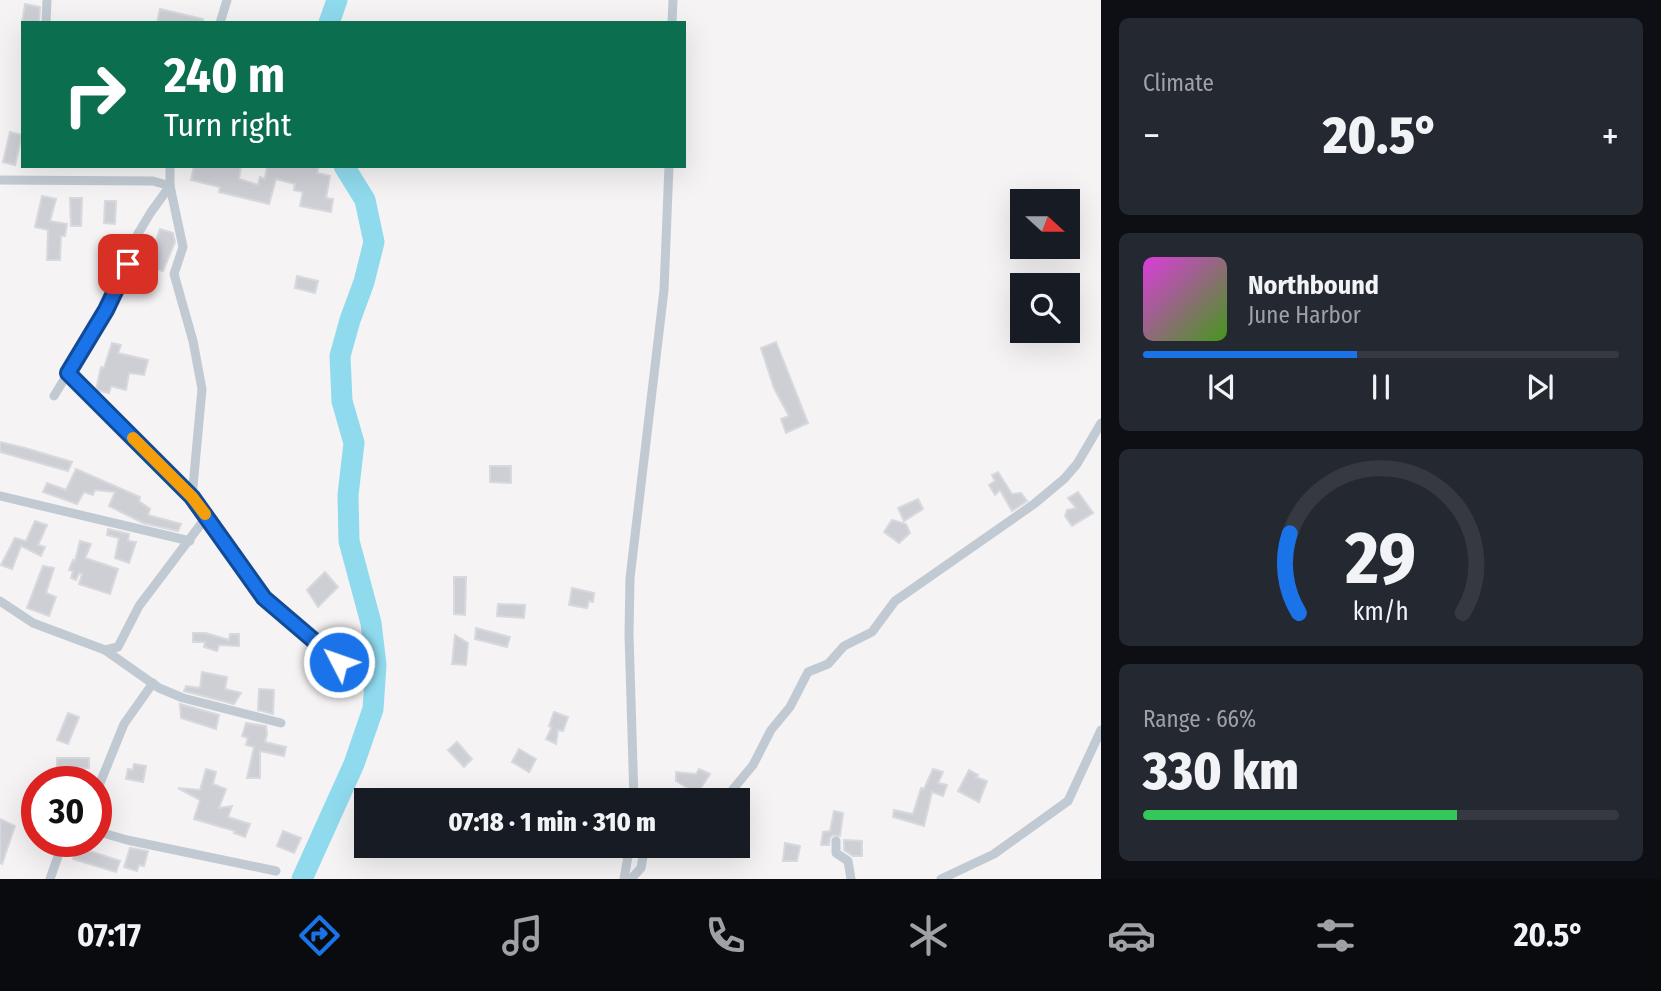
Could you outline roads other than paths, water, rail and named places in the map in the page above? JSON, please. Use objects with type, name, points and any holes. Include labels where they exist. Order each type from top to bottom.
[{"type":"street","points":[[46,21],[47,0]]},
{"type":"street","points":[[221,21],[227,0]]},
{"type":"street","points":[[672,21],[673,0]]},
{"type":"street","points":[[170,168],[170,186],[183,247],[174,274],[193,341],[202,389],[192,497]]},
{"type":"street","points":[[634,788],[630,578],[664,290],[669,168]]},
{"type":"street","points":[[0,180],[153,181],[170,186]]},
{"type":"street","points":[[54,396],[106,310],[128,264],[133,242],[170,186]]},
{"type":"street","points":[[68,373],[192,497],[264,598],[339,662]]},
{"type":"street","points":[[734,788],[753,765],[771,730],[790,707],[808,672],[828,664],[844,646],[872,632],[895,601],[1034,504],[1064,479],[1077,464],[1101,423]]},
{"type":"street","points":[[0,496],[190,541]]},
{"type":"street","points":[[105,650],[118,647],[139,606],[207,516]]},
{"type":"street","points":[[0,601],[33,623],[105,650],[153,683],[183,698],[281,723]]},
{"type":"street","points":[[107,766],[124,724],[153,683]]},
{"type":"street","points":[[941,879],[994,853],[1068,801],[1101,730]]},
{"type":"street","points":[[112,836],[276,872]]},
{"type":"street","points":[[835,841],[836,853],[848,861],[850,879]]},
{"type":"street","points":[[50,879],[58,857]]},
{"type":"street","points":[[624,879],[628,858]]},
{"type":"street","points":[[632,879],[641,868],[643,858]]},
{"type":"waterway","points":[[330,21],[337,0]]},
{"type":"waterway","points":[[302,879],[354,764],[373,709],[376,665],[371,623],[349,541],[348,495],[354,443],[342,401],[340,356],[374,242],[365,200],[345,168]]}]
